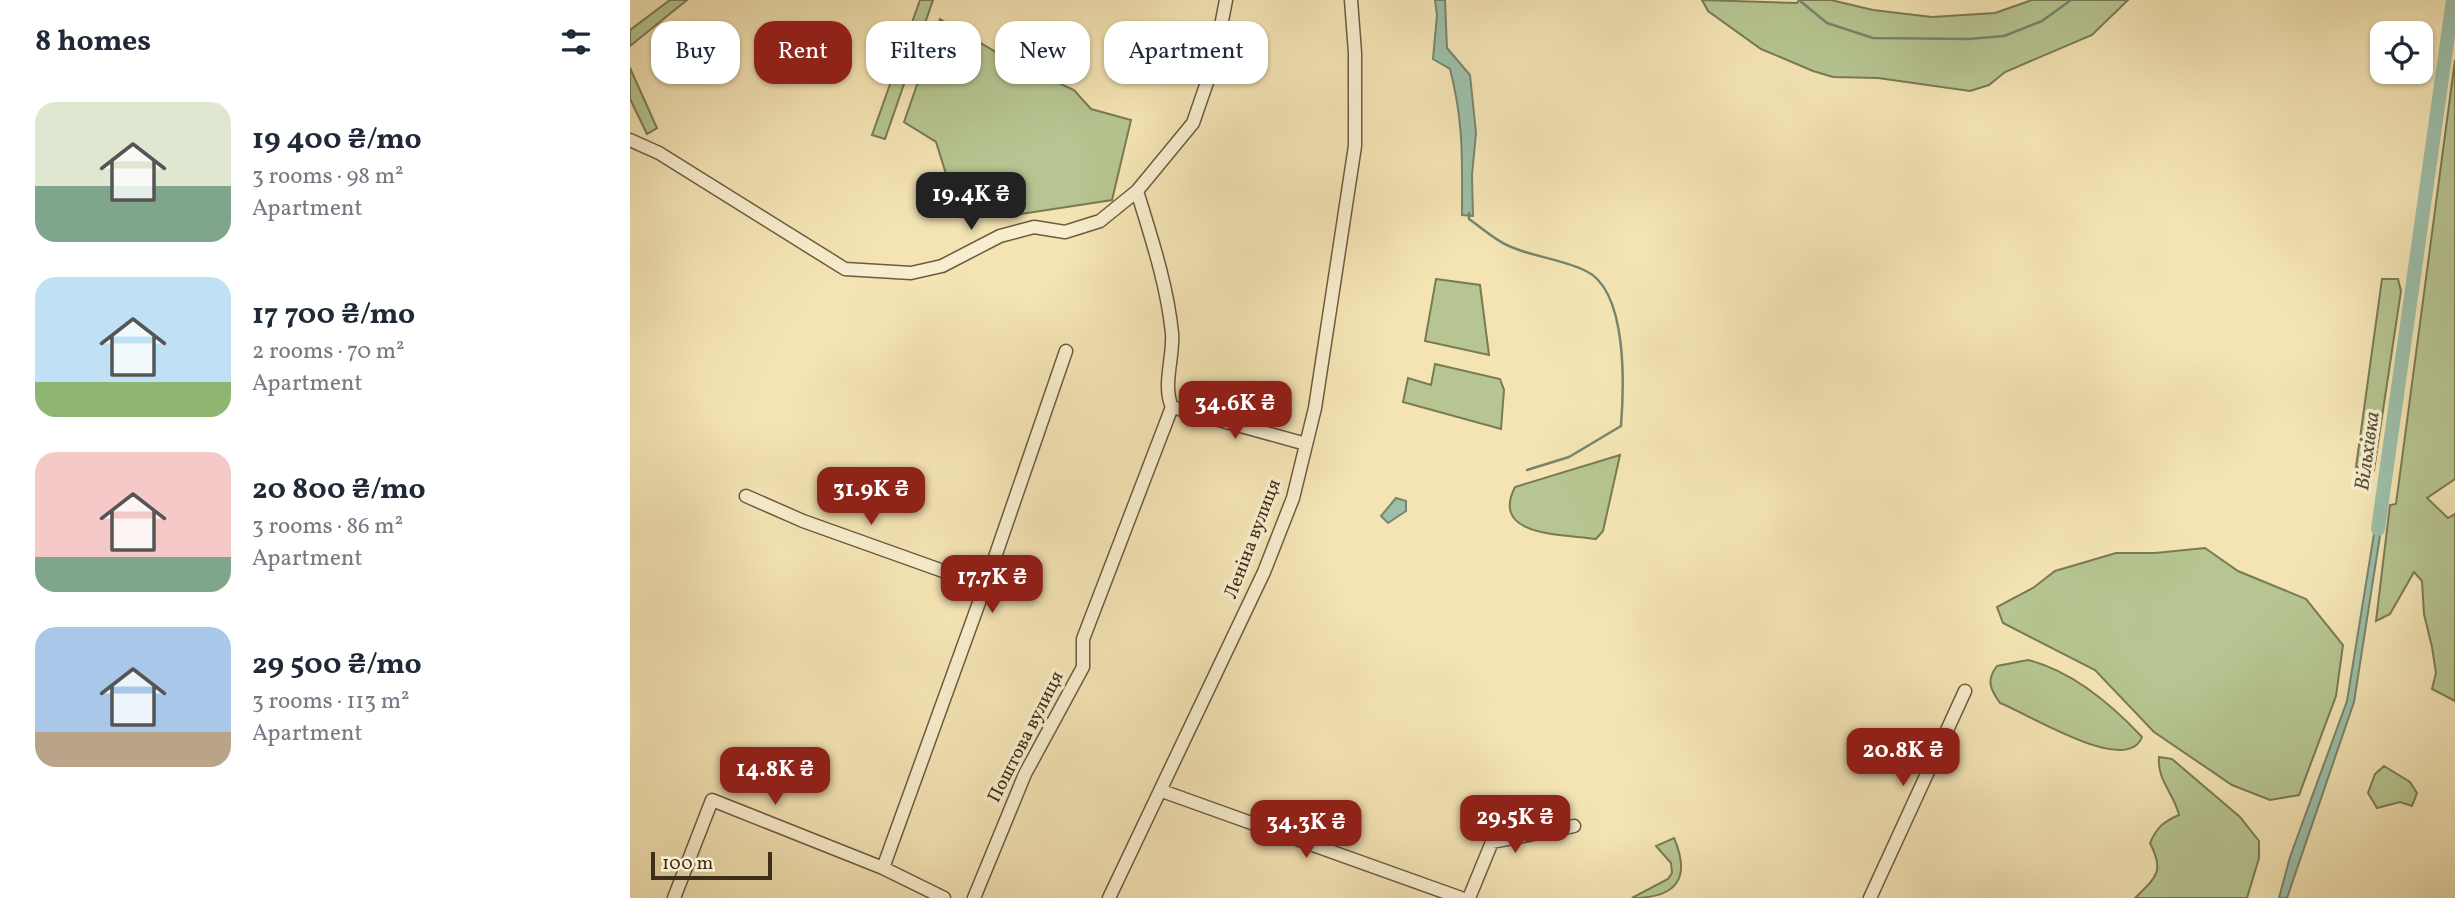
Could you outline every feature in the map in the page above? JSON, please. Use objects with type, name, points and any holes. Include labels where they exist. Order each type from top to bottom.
[{"type":"street","points":[[630,140],[659,153],[845,269],[911,273],[942,266],[1000,236],[1034,227],[1065,232],[1100,221],[1137,191],[1193,123],[1214,62],[1226,0]]},
{"type":"street","name":"Леніна вулиця","points":[[1109,898],[1162,791],[1276,544],[1293,498],[1306,444],[1337,278],[1355,146],[1355,53],[1351,0]]},
{"type":"street","name":"Поштова вулиця","points":[[974,898],[1025,774],[1083,667],[1083,639],[1172,407],[1167,396],[1172,362],[1170,321],[1162,273],[1137,191]]},
{"type":"street","points":[[883,868],[1066,351]]},
{"type":"street","points":[[1172,407],[1306,444]]},
{"type":"street","points":[[746,496],[803,521],[985,586]]},
{"type":"street","points":[[1870,898],[1965,691]]},
{"type":"street","points":[[1162,791],[1462,898],[1492,842],[1574,826]]},
{"type":"street","points":[[674,898],[712,800],[883,868],[944,898]]},
{"type":"shaded area","points":[[670,0],[687,0],[661,21],[651,21],[651,29],[630,46],[630,30]]},
{"type":"shaded area","points":[[920,0],[933,0],[926,21],[913,21]]},
{"type":"shaded area","points":[[1435,0],[1445,0],[1447,48],[1470,75],[1476,133],[1472,175],[1473,216],[1462,215],[1462,158],[1455,88],[1450,69],[1433,59],[1437,15]]},
{"type":"shaded area","points":[[1702,0],[1797,3],[1799,0],[1831,0],[1873,10],[1932,17],[1995,13],[2032,0],[2128,0],[2092,35],[2005,72],[1989,85],[1970,91],[1878,78],[1833,77],[1813,71],[1761,49],[1708,11]]},
{"type":"shaded area","points":[[981,43],[995,51],[995,84],[1061,84],[1074,90],[1091,109],[1131,120],[1112,200],[1015,215],[987,206],[947,177],[936,142],[904,122],[917,84],[981,84]]},
{"type":"shaded area","points":[[2455,60],[2455,479],[2427,498],[2448,518],[2455,514],[2455,701],[2432,689],[2436,673],[2424,614],[2422,581],[2414,572],[2390,614],[2376,621],[2390,505],[2396,504]]},
{"type":"shaded area","points":[[630,68],[657,128],[647,134],[630,99]]},
{"type":"shaded area","points":[[890,84],[904,84],[885,139],[872,135]]},
{"type":"shaded area","points":[[1436,279],[1480,285],[1489,355],[1425,341]]},
{"type":"shaded area","points":[[2382,279],[2398,279],[2401,291],[2374,470],[2356,467]]},
{"type":"shaded area","points":[[1435,364],[1500,379],[1504,390],[1501,429],[1403,402],[1408,378],[1431,385]]},
{"type":"shaded area","points":[[1620,455],[1603,531],[1596,539],[1534,530],[1521,525],[1512,516],[1510,504],[1515,487]]},
{"type":"shaded area","points":[[1396,498],[1406,501],[1406,511],[1388,523],[1381,516]]},
{"type":"shaded area","points":[[2378,509],[2384,510],[2354,702],[2287,898],[2279,898],[2290,857],[2347,701]]},
{"type":"shaded area","points":[[2205,548],[2238,571],[2306,599],[2343,645],[2336,696],[2299,795],[2270,800],[2232,785],[2154,732],[2095,670],[2003,623],[1997,607],[2033,588],[2055,571],[2116,553],[2155,553]]},
{"type":"shaded area","points":[[2028,660],[2060,672],[2090,691],[2142,737],[2133,747],[2117,750],[2098,746],[2053,729],[2000,703],[1990,680],[1997,666]]},
{"type":"shaded area","points":[[2159,757],[2172,759],[2240,817],[2259,841],[2259,858],[2247,898],[2135,898],[2156,874],[2157,861],[2150,843],[2153,837],[2161,826],[2179,815],[2163,780]]},
{"type":"shaded area","points":[[2384,766],[2410,782],[2417,793],[2412,806],[2400,802],[2377,808],[2368,793],[2375,774]]},
{"type":"shaded area","points":[[1674,838],[1681,865],[1676,884],[1659,895],[1632,898],[1668,879],[1672,873],[1671,863],[1656,846]]},
{"type":"waterway","points":[[1799,0],[1827,23],[1873,38],[1969,39],[2004,36],[2042,21],[2071,0]]},
{"type":"waterway","name":"Вільхівка","points":[[2378,529],[2453,0]]},
{"type":"waterway","points":[[1469,213],[1469,219],[1518,250],[1586,271],[1600,282],[1610,298],[1616,319],[1622,365],[1621,426],[1569,457],[1527,470]]}]
